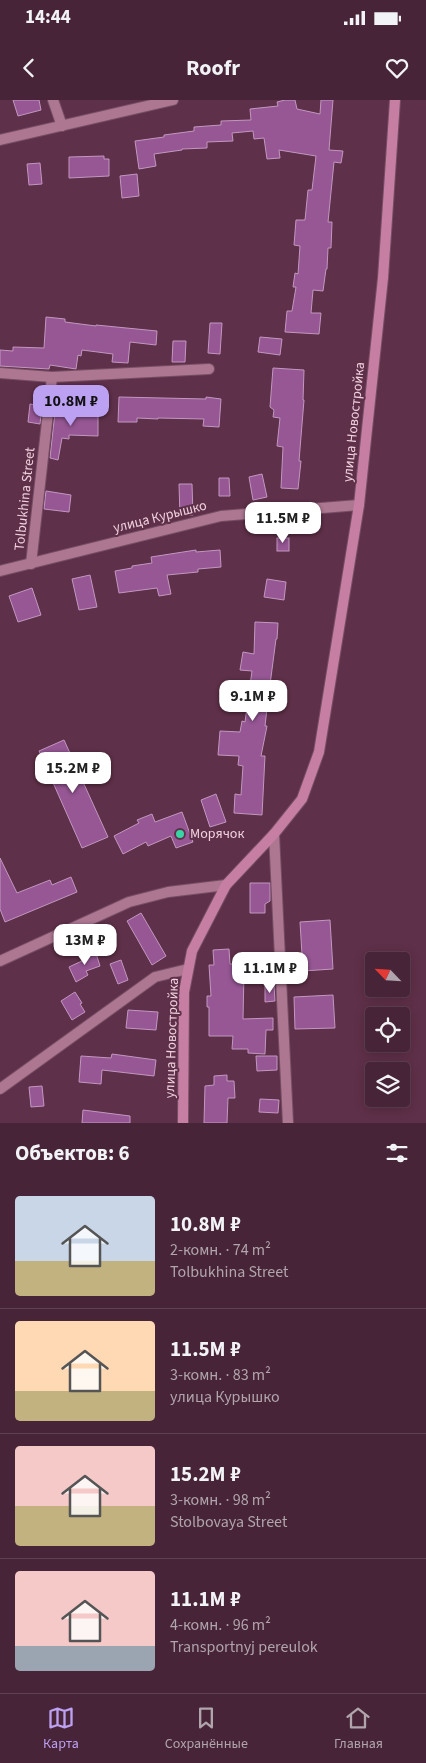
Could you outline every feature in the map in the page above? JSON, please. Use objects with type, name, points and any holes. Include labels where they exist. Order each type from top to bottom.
[{"type":"main road","name":"улица Новостройка","points":[[183,1123],[184,992],[192,951],[226,885],[274,834],[302,799],[319,752],[359,504],[383,278],[395,100]]},
{"type":"street","points":[[53,100],[62,126]]},
{"type":"street","points":[[0,140],[173,100]]},
{"type":"street","points":[[0,373],[52,377],[209,369]]},
{"type":"street","name":"Tolbukhina Street","points":[[31,564],[52,377]]},
{"type":"street","name":"улица Курышко","points":[[0,571],[221,516],[359,504]]},
{"type":"street","points":[[274,834],[288,1123]]},
{"type":"street","points":[[0,961],[129,902],[168,892],[226,885]]},
{"type":"street","points":[[0,1089],[155,976],[188,969]]},
{"type":"building","points":[[13,100],[39,100],[41,110],[18,116]]},
{"type":"building","points":[[295,100],[297,109],[320,114],[321,100],[333,100],[329,150],[343,151],[341,163],[334,162],[328,222],[332,222],[331,248],[328,248],[323,291],[313,290],[311,313],[321,313],[319,334],[285,332],[287,311],[292,311],[296,287],[293,287],[295,273],[298,274],[300,246],[294,245],[296,220],[305,220],[308,190],[312,190],[316,156],[279,150],[280,158],[267,159],[264,138],[254,139],[253,131],[232,133],[233,141],[207,142],[207,148],[182,149],[154,154],[156,166],[139,169],[135,141],[194,131],[194,127],[221,125],[221,121],[251,120],[250,109],[278,106],[277,102]]},
{"type":"building","points":[[104,156],[104,159],[109,159],[109,176],[69,178],[69,157]]},
{"type":"building","points":[[40,163],[42,184],[29,185],[27,164]]},
{"type":"building","points":[[137,174],[139,196],[122,198],[120,176]]},
{"type":"building","points":[[46,317],[65,319],[65,322],[96,326],[157,331],[156,345],[130,342],[128,363],[112,362],[113,354],[82,350],[81,356],[78,355],[76,369],[50,365],[49,369],[0,366],[0,350],[13,351],[13,347],[44,348]]},
{"type":"building","points":[[210,323],[222,323],[220,354],[208,353]]},
{"type":"building","points":[[260,337],[282,339],[280,355],[258,352]]},
{"type":"building","points":[[173,341],[186,341],[185,362],[172,362]]},
{"type":"building","points":[[273,368],[304,370],[304,400],[299,461],[301,461],[298,489],[281,488],[283,447],[277,446],[280,418],[273,417],[274,410],[270,407]]},
{"type":"building","points":[[119,397],[206,399],[206,397],[221,399],[219,427],[203,426],[204,419],[137,418],[137,422],[118,422]]},
{"type":"building","points":[[56,403],[70,405],[69,415],[98,415],[98,436],[69,435],[69,439],[62,438],[58,460],[50,458]]},
{"type":"building","points":[[30,404],[42,406],[40,424],[28,422]]},
{"type":"building","points":[[262,474],[267,497],[253,500],[249,477]]},
{"type":"building","points":[[219,478],[229,478],[230,496],[219,496]]},
{"type":"building","points":[[179,484],[192,484],[193,515],[180,516]]},
{"type":"building","points":[[46,491],[71,495],[69,512],[44,509]]},
{"type":"building","points":[[277,538],[289,538],[289,551],[277,551]]},
{"type":"building","points":[[196,550],[196,552],[220,550],[221,567],[198,569],[198,572],[167,575],[171,594],[159,596],[157,588],[119,593],[115,571],[152,563],[151,557]]},
{"type":"building","points":[[90,575],[97,607],[79,610],[72,579]]},
{"type":"building","points":[[267,579],[286,582],[284,600],[264,597]]},
{"type":"building","points":[[32,588],[41,615],[18,622],[9,596]]},
{"type":"building","points":[[255,622],[278,623],[265,726],[267,726],[261,756],[265,756],[262,815],[234,813],[235,794],[241,795],[243,766],[238,765],[239,756],[218,755],[220,731],[240,732],[242,721],[245,722],[252,671],[240,670],[243,652],[254,654]]},
{"type":"building","points":[[64,740],[108,837],[82,848],[39,751]]},
{"type":"building","points":[[216,794],[226,822],[210,827],[201,800]]},
{"type":"building","points":[[182,812],[193,842],[176,848],[171,836],[148,846],[146,842],[123,854],[114,836],[139,823],[137,820],[152,814],[155,822]]},
{"type":"building","points":[[0,858],[17,893],[50,880],[52,885],[71,877],[77,892],[5,922],[0,909]]},
{"type":"building","points":[[250,883],[270,883],[270,901],[265,904],[265,913],[250,913]]},
{"type":"building","points":[[141,913],[166,956],[152,965],[127,921]]},
{"type":"building","points":[[330,920],[333,969],[303,971],[300,922]]},
{"type":"building","points":[[229,949],[230,964],[234,964],[235,972],[244,972],[243,1019],[273,1018],[273,1030],[266,1030],[265,1054],[248,1053],[248,1049],[232,1049],[233,1036],[209,1036],[207,996],[211,996],[209,965],[214,965],[213,950]]},
{"type":"building","points":[[95,950],[100,966],[86,971],[88,975],[76,982],[69,967],[84,960],[82,955]]},
{"type":"building","points":[[121,960],[128,980],[118,984],[110,964]]},
{"type":"building","points":[[274,985],[275,1001],[265,1002],[265,986]]},
{"type":"building","points":[[75,992],[85,1012],[72,1020],[61,1001]]},
{"type":"building","points":[[333,995],[335,1028],[295,1029],[294,997]]},
{"type":"building","points":[[128,1010],[158,1012],[156,1030],[126,1028]]},
{"type":"building","points":[[112,1054],[156,1060],[154,1076],[102,1070],[101,1084],[79,1082],[81,1056],[111,1058]]},
{"type":"building","points":[[256,1056],[277,1056],[277,1070],[257,1071]]},
{"type":"building","points":[[227,1075],[227,1081],[234,1081],[235,1098],[228,1098],[227,1123],[204,1123],[205,1086],[214,1085],[214,1076]]},
{"type":"building","points":[[42,1086],[44,1106],[31,1107],[29,1087]]},
{"type":"building","points":[[260,1099],[279,1100],[278,1113],[259,1112]]},
{"type":"building","points":[[83,1110],[130,1116],[130,1123],[82,1123]]},
{"type":"place","name":"Морячок","points":[[180,834]]}]
